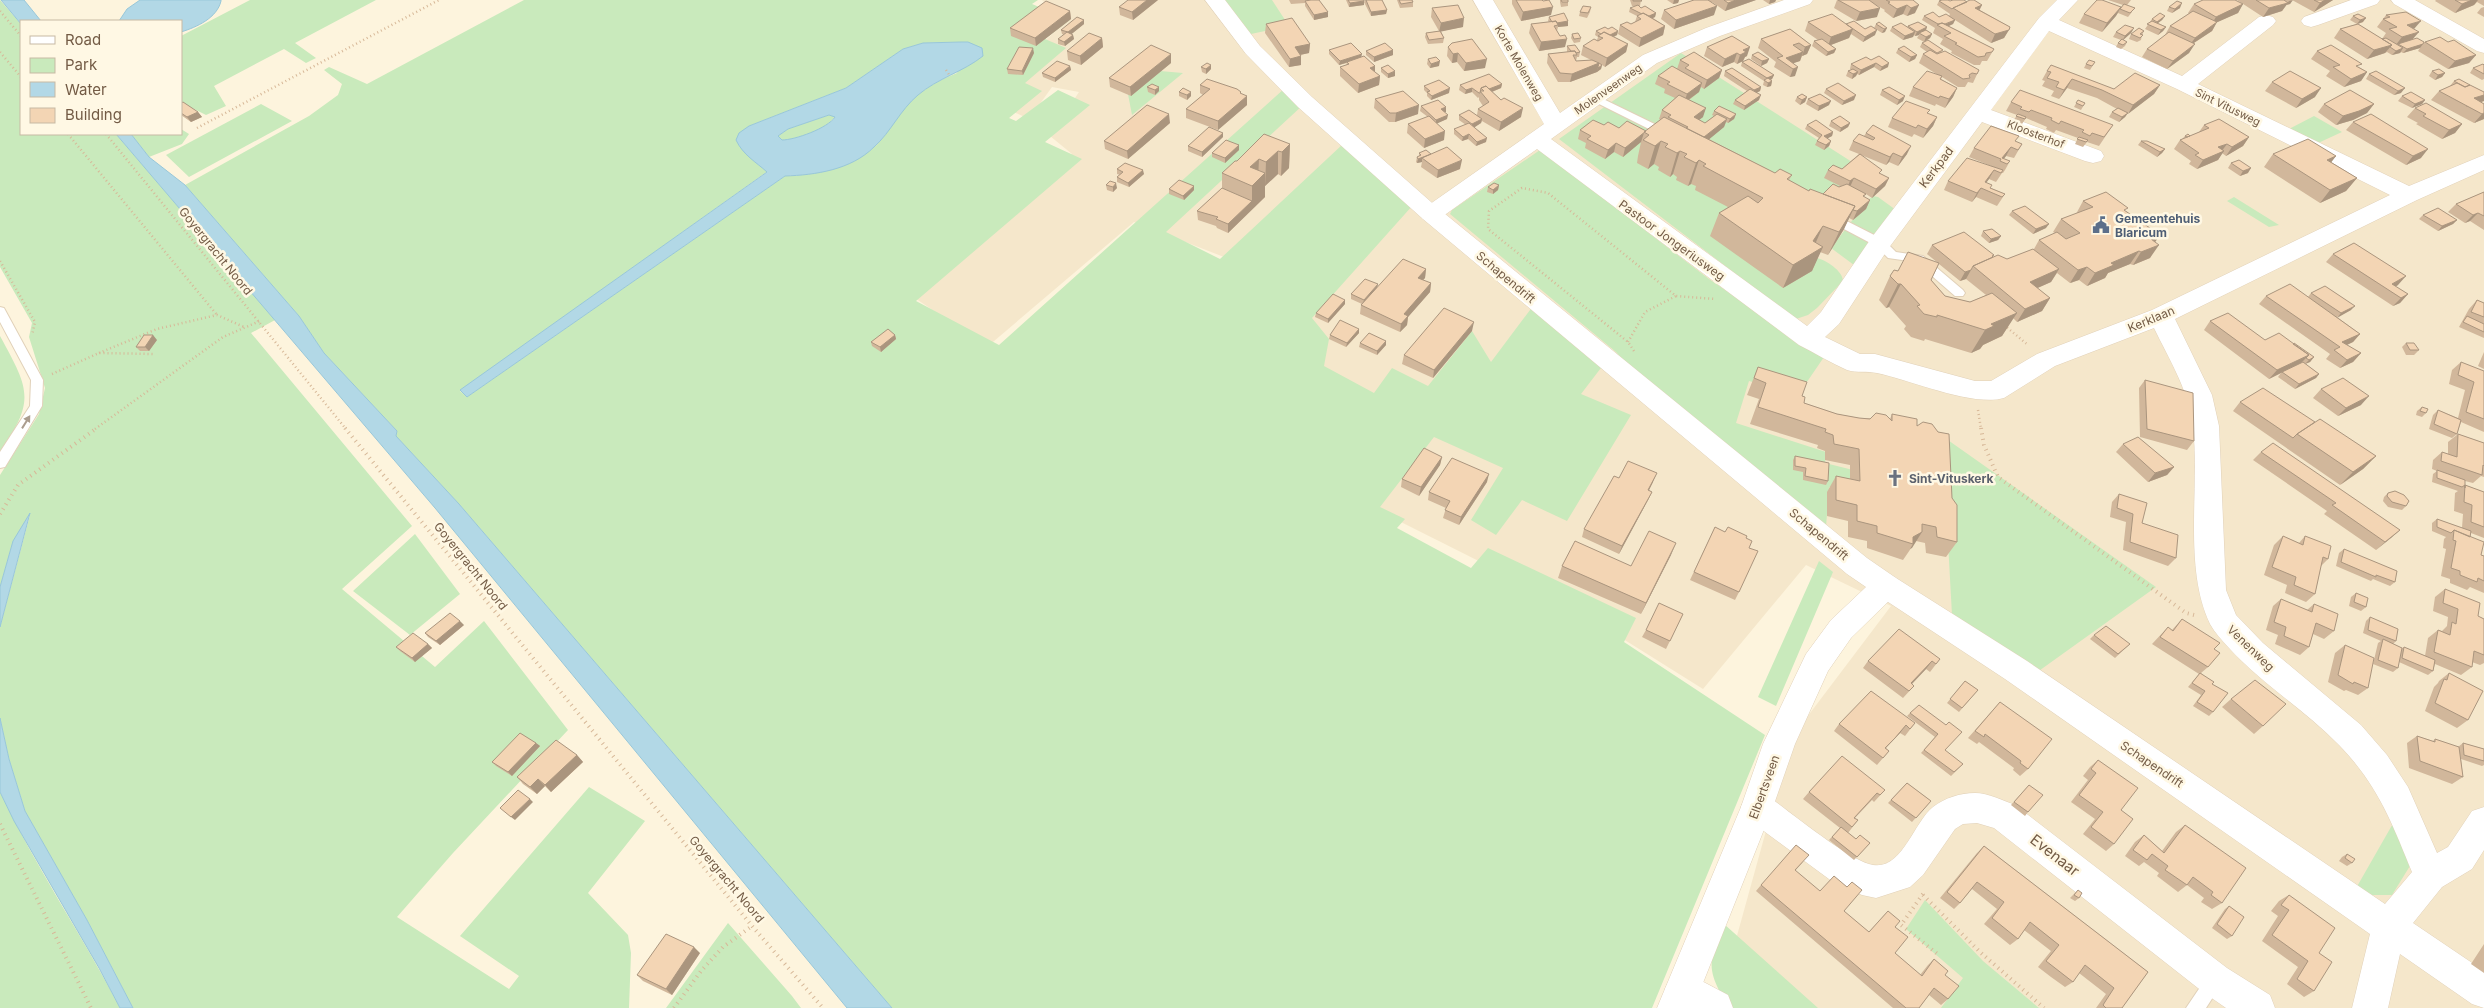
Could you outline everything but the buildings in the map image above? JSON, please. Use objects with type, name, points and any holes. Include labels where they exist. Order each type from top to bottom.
[{"type":"street","name":"Schapendrift","points":[[1215,0],[1253,50],[1305,102],[1431,214],[1857,566],[2016,670],[2484,992]]},
{"type":"street","name":"Korte Molenweg","points":[[1483,0],[1556,125]]},
{"type":"street","name":"Molenveenweg","points":[[1431,214],[1650,59],[1712,32],[1803,0]]},
{"type":"street","name":"Kerkpad","points":[[1808,339],[1830,318],[1880,243],[1978,112],[2046,22],[2068,0]]},
{"type":"street","points":[[2311,22],[2370,0]]},
{"type":"street","points":[[2401,0],[2484,47]]},
{"type":"street","points":[[2184,85],[2266,21]]},
{"type":"street","name":"Sint Vitusweg","points":[[2046,22],[2184,85],[2409,195]]},
{"type":"street","name":"Kloosterhof","points":[[1978,112],[2093,156]]},
{"type":"street","name":"Pastoor Jongeriusweg","points":[[1537,139],[1808,339]]},
{"type":"street","name":"Kerklaan","points":[[1808,339],[1856,363],[1875,363],[1975,390],[1995,391],[2046,360],[2161,316],[2409,195],[2484,162]]},
{"type":"street","name":"Venenweg","points":[[2161,316],[2199,395],[2206,426],[2212,590],[2224,622],[2252,652],[2350,736],[2376,766],[2397,797],[2430,876]]},
{"type":"street","name":"Elbertsveen","points":[[1679,999],[1757,807],[1779,744],[1817,662],[1841,629],[1886,586]]},
{"type":"street","points":[[1757,807],[1845,871],[1861,878],[1911,886]]},
{"type":"street","name":"Evenaar","points":[[1911,886],[1903,873],[1947,815],[1963,807],[1988,808],[2004,816],[2215,980],[2257,1008]]},
{"type":"street","points":[[2370,1008],[2389,926],[2430,876],[2460,858],[2484,822]]},
{"type":"street","points":[[1679,999],[1714,1008]]},
{"type":"lane","points":[[1595,98],[1679,140]]},
{"type":"lane","points":[[1824,213],[1880,243],[1892,255],[1919,259],[1959,292]]},
{"type":"lane","points":[[0,311],[37,380],[36,406],[0,463]]},
{"type":"lane","points":[[2195,1008],[2215,980]]},
{"type":"path","points":[[197,128],[439,0]]},
{"type":"path","points":[[0,11],[20,35]]},
{"type":"path","points":[[0,52],[20,76]]},
{"type":"path","points":[[946,70],[950,76]]},
{"type":"path","points":[[69,135],[217,315],[245,327]]},
{"type":"path","name":"Goyergracht Noord","points":[[107,135],[752,926],[823,1008]]},
{"type":"path","points":[[1637,354],[1628,342],[1488,229],[1489,212],[1522,188],[1548,193],[1676,296]]},
{"type":"path","points":[[0,261],[35,322],[32,337],[34,342]]},
{"type":"path","points":[[1628,342],[1644,312],[1660,300],[1676,296],[1722,299]]},
{"type":"path","points":[[37,380],[157,329],[217,315]]},
{"type":"path","points":[[1997,319],[2046,360]]},
{"type":"path","points":[[0,514],[18,485],[223,337],[260,321]]},
{"type":"path","points":[[99,353],[154,354]]},
{"type":"path","points":[[1975,390],[1984,445],[1998,477],[2186,613],[2224,622]]},
{"type":"path","points":[[0,824],[91,1008]]},
{"type":"path","points":[[1940,956],[1901,925],[1911,886],[1980,952],[2044,1008]]},
{"type":"path","points":[[674,1008],[701,971],[723,947],[752,926]]},
{"type":"shaded area","points":[[1042,0],[2484,0],[2484,1008],[1717,1008],[1792,737],[1891,606],[1806,565],[1703,689],[1580,612],[1184,413],[1314,292],[1134,222],[987,347],[909,294],[1072,154],[1050,136],[1079,92],[1052,87],[1029,119],[981,97],[1066,22]]},
{"type":"green space","points":[[0,0],[20,23],[20,135],[117,135],[275,320],[251,333],[412,526],[342,589],[435,667],[484,621],[568,730],[453,853],[397,917],[509,989],[519,976],[460,936],[589,787],[645,821],[588,893],[628,935],[631,953],[629,1008],[133,1008],[87,920],[25,811],[9,759],[0,718],[0,627],[30,515],[13,542],[0,587],[0,475],[39,414],[45,388],[29,337],[32,323],[0,267]]},
{"type":"green space","points":[[250,0],[376,0],[295,43],[316,58],[306,63],[284,49],[214,86],[226,106],[206,115],[182,103],[182,35]]},
{"type":"green space","points":[[524,0],[1038,0],[1032,4],[1070,20],[1045,39],[1066,48],[1025,83],[1042,91],[1009,118],[1016,121],[1058,90],[1090,105],[1045,142],[1082,159],[916,301],[999,345],[1285,88],[1303,105],[1166,232],[1220,259],[1343,144],[1413,205],[1312,318],[1329,339],[1324,366],[1374,393],[1392,368],[1428,386],[1472,331],[1491,362],[1533,306],[1604,364],[1581,394],[1631,415],[1567,521],[1522,500],[1496,535],[1471,520],[1503,468],[1434,437],[1380,507],[1405,519],[1397,528],[1471,568],[1488,548],[1636,618],[1624,642],[1765,735],[1652,1008],[892,1008],[459,504],[396,436],[397,431],[324,353],[299,316],[185,185],[309,116],[338,95],[342,84],[324,70],[329,67],[367,84]],"holes":[[[968,42],[957,73],[935,83],[915,97],[903,109],[881,140],[863,155],[842,165],[819,172],[785,176],[467,397],[460,391],[768,171],[749,126],[846,88],[903,49],[923,43]]]},
{"type":"green space","points":[[1224,0],[1272,0],[1289,26],[1251,34]]},
{"type":"green space","points":[[1681,53],[1863,169],[1817,258],[1833,266],[1840,273],[1843,281],[1808,315],[1796,319],[1559,139]]},
{"type":"green space","points":[[1160,71],[1183,73],[1132,115],[1127,89]]},
{"type":"green space","points":[[261,104],[292,121],[189,177],[166,155]]},
{"type":"green space","points":[[829,115],[835,116],[819,130],[788,140],[782,140],[778,136],[788,129]]},
{"type":"green space","points":[[2314,116],[2342,132],[2316,144],[2289,129]]},
{"type":"green space","points":[[182,130],[189,134],[182,144],[149,157],[132,135],[182,135]]},
{"type":"green space","points":[[1540,150],[1709,279],[1824,357],[1798,395],[1749,381],[1736,423],[1826,452],[1825,463],[1857,471],[1855,493],[1829,487],[1826,527],[1638,377],[1616,352],[1450,214],[1452,210]]},
{"type":"green space","points":[[1873,196],[1878,197],[1896,210],[1854,265],[1831,248],[1867,201]]},
{"type":"green space","points":[[2234,197],[2279,225],[2269,227],[2227,201]]},
{"type":"green space","points":[[0,336],[17,369],[24,394],[19,419],[0,452]]},
{"type":"green space","points":[[1928,426],[2156,587],[2036,673],[1952,615],[1943,451]]},
{"type":"green space","points":[[415,534],[460,594],[410,635],[353,591]]},
{"type":"green space","points":[[1819,561],[1833,572],[1776,706],[1758,697]]},
{"type":"green space","points":[[0,792],[28,847],[120,1008],[0,1008]]},
{"type":"green space","points":[[2395,820],[2413,861],[2392,895],[2372,895],[2355,890]]},
{"type":"green space","points":[[1925,900],[1983,961],[2039,1008],[1941,1008],[1963,978],[1906,929]]},
{"type":"green space","points":[[728,923],[792,996],[801,1008],[666,1008]]},
{"type":"green space","points":[[1724,924],[1818,1008],[1731,1008],[1724,1001],[1712,973],[1712,958]]},
{"type":"water","points":[[1,0],[24,0],[40,20],[20,20],[20,23]]},
{"type":"water","points":[[140,0],[221,0],[219,7],[211,17],[182,32],[182,20],[120,20],[127,9]]},
{"type":"water","points":[[968,42],[982,48],[983,56],[918,95],[906,107],[886,135],[865,155],[832,170],[785,176],[467,397],[460,390],[767,172],[746,154],[739,145],[736,140],[739,133],[749,126],[846,88],[903,49],[923,43]],"holes":[[[829,115],[835,117],[826,125],[803,136],[782,140],[778,136],[788,129]]]},
{"type":"water","points":[[117,135],[132,135],[149,157],[185,185],[299,316],[324,353],[397,431],[396,436],[459,504],[892,1008],[847,1008],[435,508]]},
{"type":"water","points":[[30,513],[0,627],[0,587],[13,541]]},
{"type":"water","points":[[0,718],[9,759],[25,811],[87,920],[133,1008],[120,1008],[14,821],[0,792]]},
{"type":"place","name":"Gemeentehuis Blaricum","points":[[2101,225]]},
{"type":"place","name":"Sint-Vituskerk","points":[[1895,478]]}]
